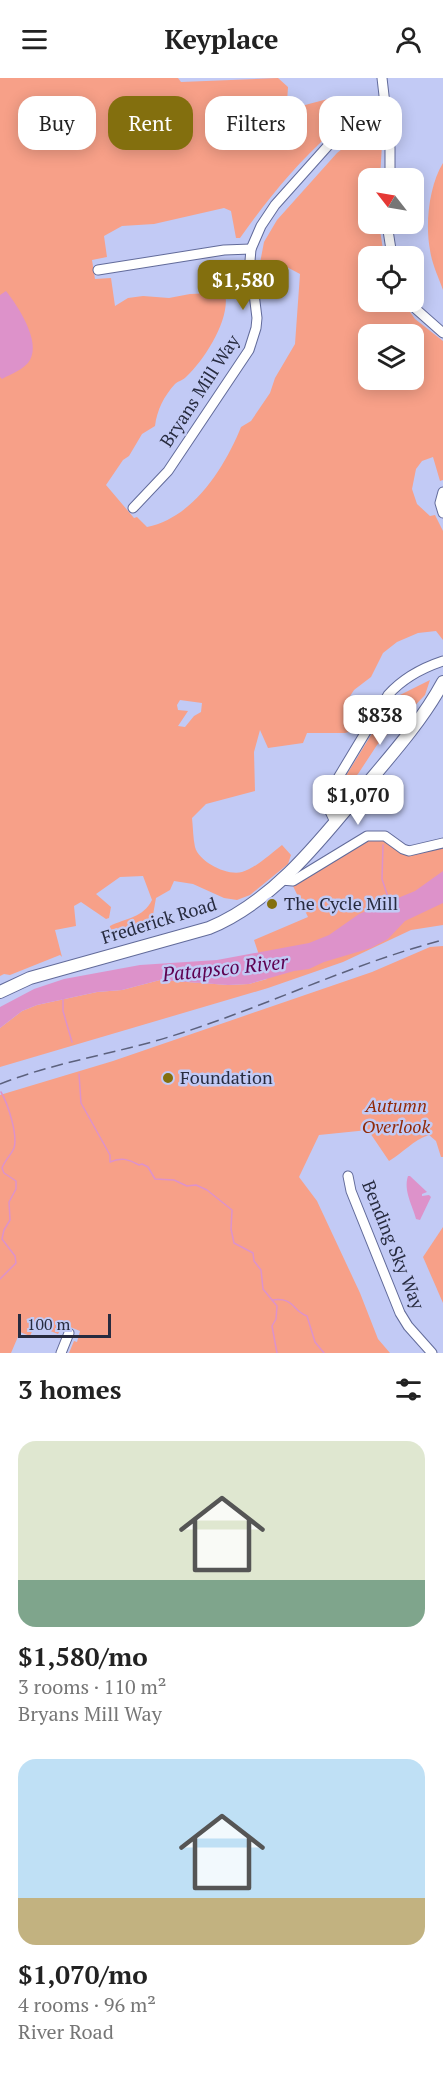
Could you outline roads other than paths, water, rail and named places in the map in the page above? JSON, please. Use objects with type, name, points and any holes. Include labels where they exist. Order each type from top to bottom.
[{"type":"main road","name":"Frederick Road","points":[[0,992],[30,978],[210,928],[237,914],[281,880],[335,822],[397,749],[443,682]]},
{"type":"street","points":[[382,78],[384,96]]},
{"type":"street","name":"Bryans Mill Way","points":[[134,508],[168,471],[249,350],[257,318],[251,272],[251,249],[274,205],[323,150]]},
{"type":"street","points":[[389,150],[390,168]]},
{"type":"street","points":[[98,270],[224,250],[251,249]]},
{"type":"street","points":[[419,312],[443,333]]},
{"type":"street","points":[[443,492],[440,503],[443,513]]},
{"type":"street","points":[[335,822],[328,807],[332,788],[388,695],[407,678],[443,661]]},
{"type":"street","points":[[281,880],[293,881],[356,842],[374,835],[385,836],[409,851],[443,843]]},
{"type":"street","name":"Bending Sky Way","points":[[348,1176],[351,1191],[400,1313],[408,1326],[432,1353]]},
{"type":"street","points":[[61,1353],[69,1333]]},
{"type":"water","points":[[6,291],[27,324],[33,343],[33,352],[25,366],[2,379],[0,377],[0,295]]},
{"type":"water","name":"Patapsco River","points":[[443,871],[443,903],[405,921],[388,939],[371,948],[324,962],[309,969],[249,984],[228,985],[160,980],[122,990],[97,992],[37,1005],[22,1011],[0,1028],[0,1007],[34,989],[64,979],[140,965],[217,960],[309,943],[329,935],[359,914],[415,891]]},
{"type":"water","points":[[408,1176],[427,1192],[422,1196],[431,1197],[420,1220],[416,1219],[409,1198]]},
{"type":"waterway","points":[[383,845],[382,879],[389,900]]},
{"type":"waterway","points":[[63,999],[63,1011],[72,1042]]},
{"type":"waterway","points":[[79,1074],[81,1103],[110,1155],[110,1162],[128,1160],[148,1167],[155,1179],[174,1180],[187,1186],[196,1185],[207,1190],[232,1210],[231,1229],[234,1243],[253,1253],[254,1261],[261,1270],[263,1289],[277,1306],[276,1319],[272,1326],[277,1353]]},
{"type":"waterway","points":[[0,1279],[16,1263],[15,1256],[2,1239],[10,1220],[9,1202],[16,1189],[16,1181],[4,1173],[2,1168],[13,1151],[15,1135],[7,1104],[1,1092]]},
{"type":"waterway","points":[[272,1300],[285,1300],[307,1316],[315,1342],[324,1353]]},
{"type":"railway","points":[[0,1084],[21,1076],[206,1025],[374,961],[443,940]]},
{"type":"place","name":"The Cycle Mill","points":[[272,904]]},
{"type":"place","name":"Foundation","points":[[168,1078]]},
{"type":"park label","name":"Autumn Overlook","points":[[396,1116]]}]
